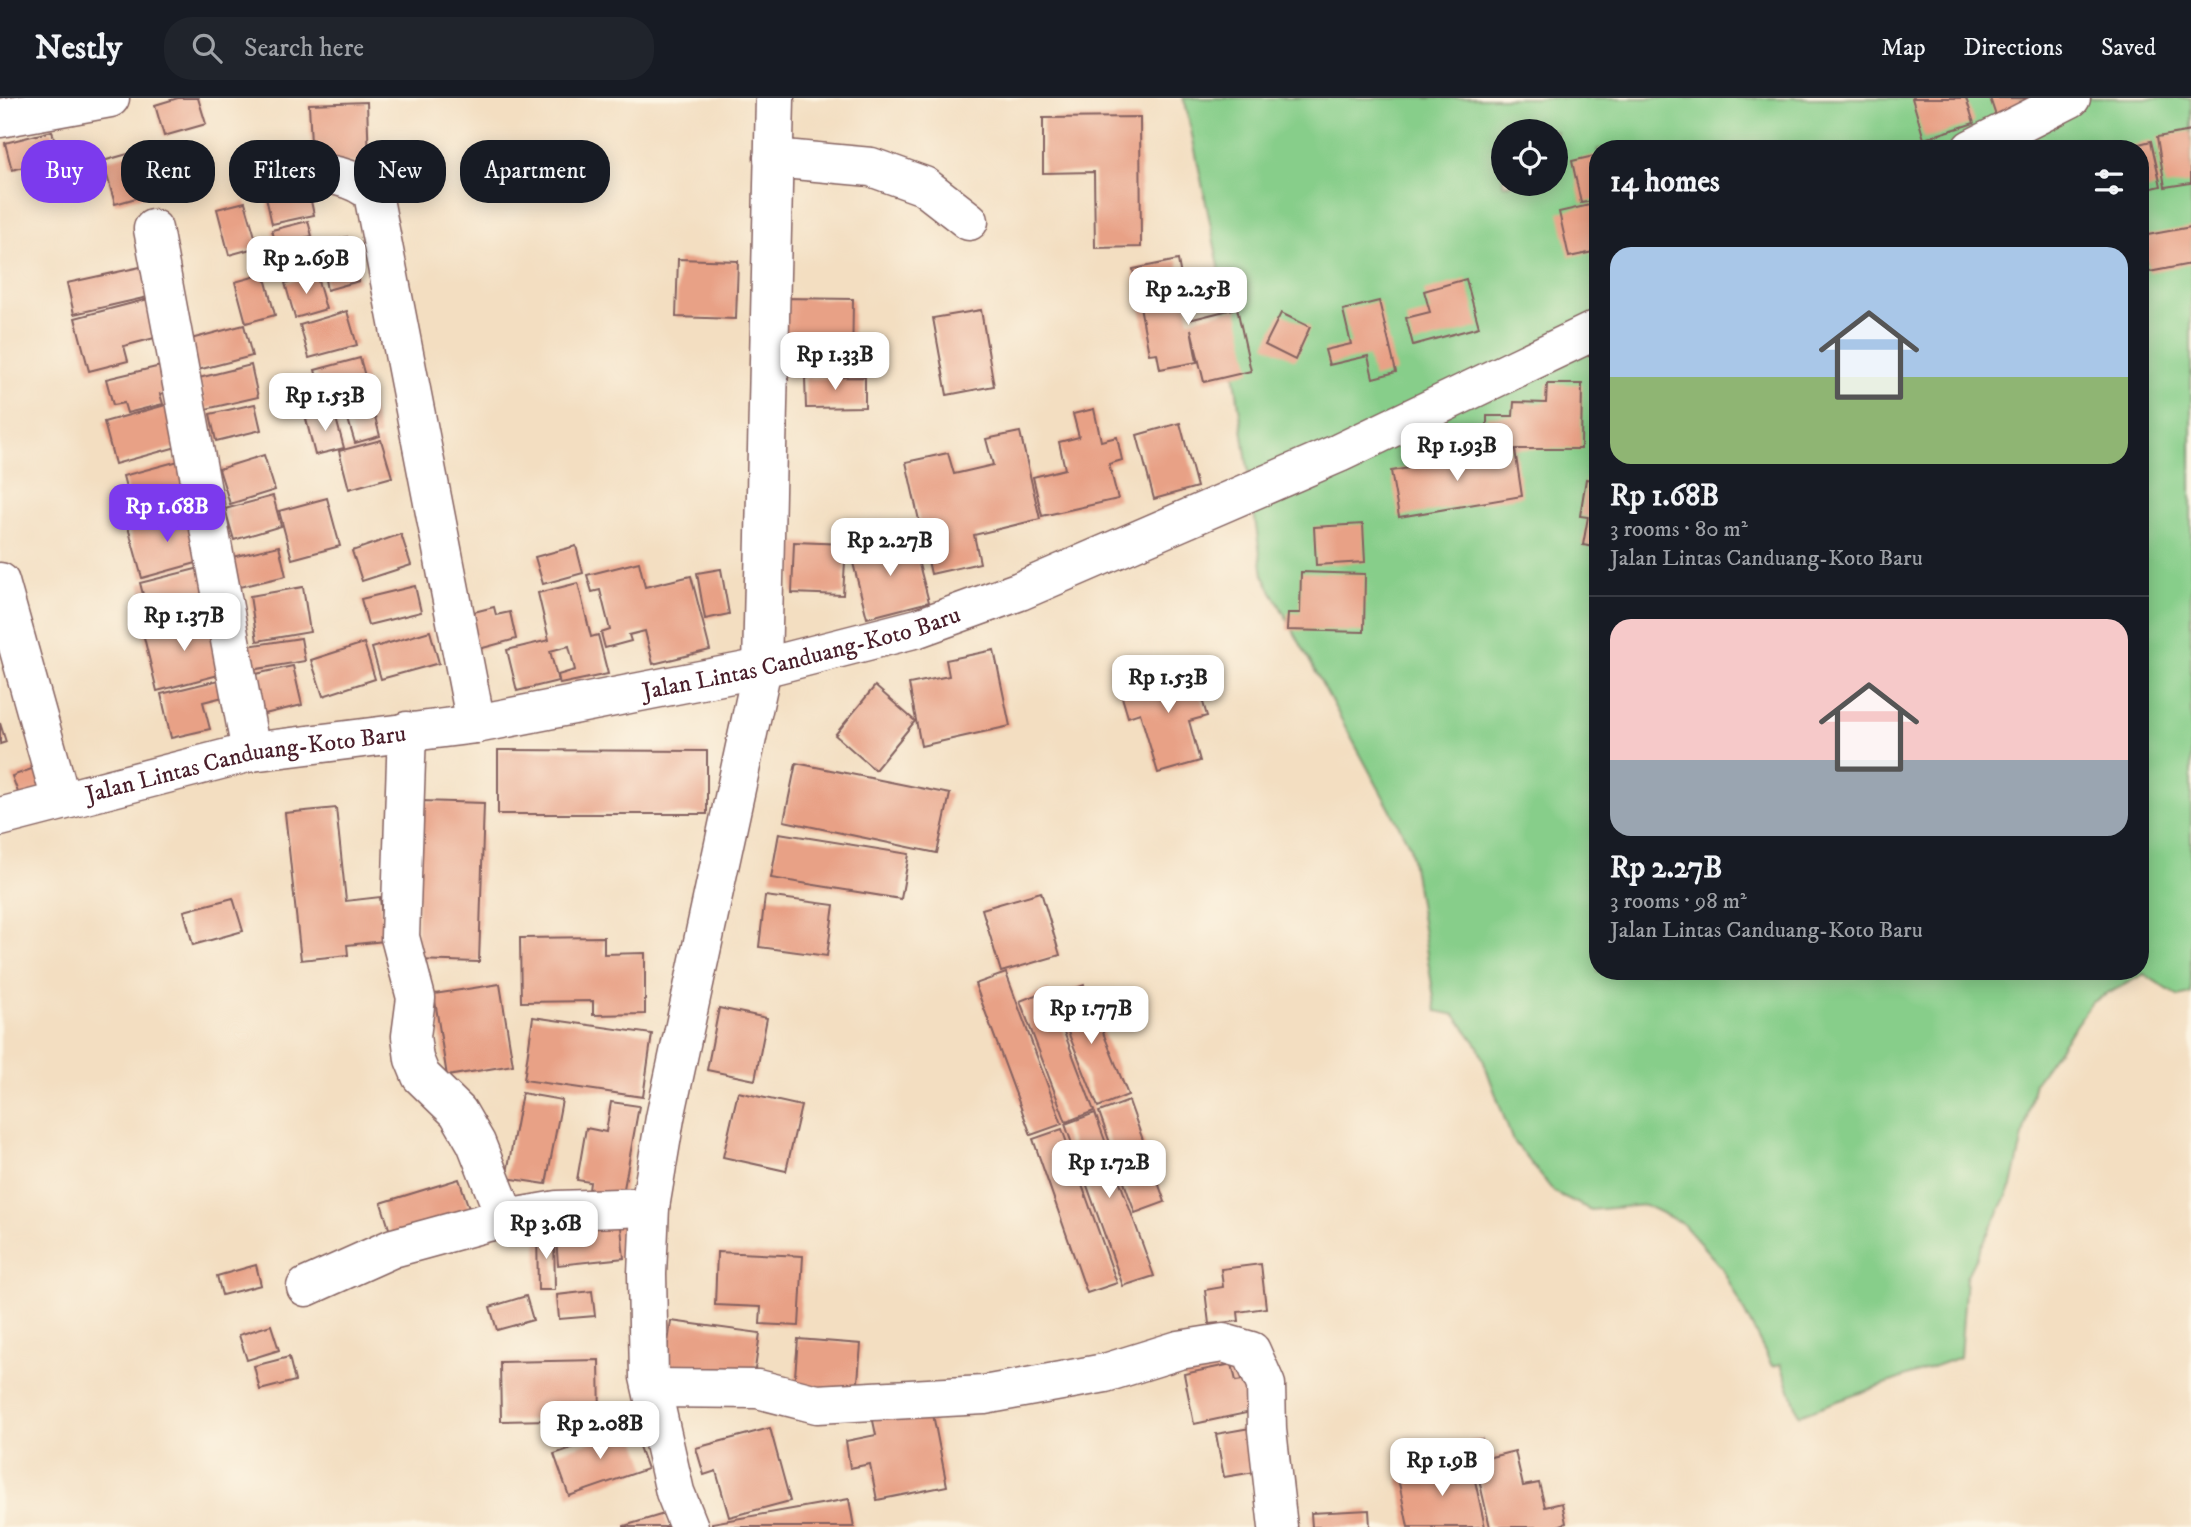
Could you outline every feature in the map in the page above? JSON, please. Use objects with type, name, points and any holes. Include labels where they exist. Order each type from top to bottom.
[{"type":"street","points":[[0,118],[110,98]]},
{"type":"street","points":[[689,1527],[675,1492],[649,1377],[647,1287],[650,1207],[665,1118],[762,668],[775,98]]},
{"type":"street","points":[[1989,140],[2071,98]]},
{"type":"street","points":[[773,158],[871,167],[924,186],[969,221]]},
{"type":"street","points":[[340,178],[363,184],[373,194],[476,724]]},
{"type":"street","points":[[153,229],[251,752]]},
{"type":"street","name":"Jalan Lintas Canduang-Koto Baru","points":[[0,817],[251,752],[476,724],[762,668],[918,628],[1020,591],[1339,453],[1589,333]]},
{"type":"street","points":[[0,582],[61,800]]},
{"type":"street","points":[[407,731],[400,937],[416,998],[411,1036],[414,1059],[421,1076],[458,1112],[476,1143],[506,1219]]},
{"type":"street","points":[[306,1287],[393,1248],[506,1219],[557,1210],[650,1207]]},
{"type":"street","points":[[652,1388],[758,1389],[817,1404],[984,1395],[1105,1373],[1179,1350],[1223,1343],[1251,1351],[1266,1385],[1267,1430],[1278,1527]]},
{"type":"green space","points":[[1183,98],[2191,98],[2191,994],[2179,997],[2149,977],[2149,140],[1589,140],[1589,980],[2133,980],[2092,1002],[2035,1082],[2012,1186],[1966,1277],[1960,1357],[1799,1415],[1781,1364],[1772,1366],[1722,1268],[1682,1223],[1645,1205],[1591,1210],[1554,1192],[1512,1139],[1478,1046],[1455,1015],[1436,1011],[1410,846],[1263,575],[1219,266]]},
{"type":"building","points":[[178,98],[198,98],[206,124],[164,136],[155,105]]},
{"type":"building","points":[[1912,98],[1966,98],[1974,123],[1924,139]]},
{"type":"building","points":[[1990,98],[2047,98],[1996,116]]},
{"type":"building","points":[[367,102],[368,140],[354,140],[354,163],[340,163],[340,140],[311,140],[309,104]]},
{"type":"building","points":[[1140,117],[1141,247],[1095,248],[1094,172],[1043,173],[1043,118]]},
{"type":"building","points":[[52,131],[54,140],[21,140],[21,168],[12,170],[5,143]]},
{"type":"building","points":[[2191,131],[2191,183],[2165,187],[2157,137]]},
{"type":"building","points":[[2149,142],[2161,186],[2149,189]]},
{"type":"building","points":[[121,156],[121,202],[115,204],[107,175],[107,160]]},
{"type":"building","points":[[1589,157],[1589,202],[1581,203],[1572,161]]},
{"type":"building","points":[[245,203],[258,247],[229,255],[217,209]]},
{"type":"building","points":[[267,203],[311,203],[314,215],[272,224]]},
{"type":"building","points":[[1589,205],[1589,253],[1569,257],[1559,212]]},
{"type":"building","points":[[308,221],[312,236],[276,245],[272,230]]},
{"type":"building","points":[[2191,227],[2191,264],[2149,272],[2149,235]]},
{"type":"building","points":[[347,237],[359,281],[327,290],[323,269],[299,275],[294,251]]},
{"type":"building","points":[[678,259],[738,261],[736,319],[676,317]]},
{"type":"building","points":[[1178,260],[1189,320],[1237,308],[1251,371],[1204,382],[1191,329],[1197,362],[1160,369],[1157,353],[1149,354],[1133,269]]},
{"type":"building","points":[[145,266],[152,296],[74,314],[67,283]]},
{"type":"building","points":[[264,274],[275,315],[246,323],[235,282]]},
{"type":"building","points":[[316,274],[326,309],[295,318],[285,283]]},
{"type":"building","points":[[1466,279],[1479,327],[1413,345],[1406,318],[1430,312],[1424,291]]},
{"type":"building","points":[[152,298],[162,336],[124,346],[128,361],[89,371],[75,318]]},
{"type":"building","points":[[783,298],[853,299],[852,374],[782,373]]},
{"type":"building","points":[[1379,301],[1396,372],[1373,378],[1368,356],[1329,365],[1325,350],[1351,344],[1343,310]]},
{"type":"building","points":[[981,310],[994,386],[947,395],[933,318]]},
{"type":"building","points":[[347,311],[357,345],[309,358],[300,325]]},
{"type":"building","points":[[1281,313],[1310,327],[1295,360],[1265,345]]},
{"type":"building","points":[[244,325],[252,356],[194,371],[187,340]]},
{"type":"building","points":[[360,358],[367,384],[322,396],[315,370]]},
{"type":"building","points":[[165,365],[171,391],[160,394],[163,404],[127,413],[124,403],[113,405],[106,379]]},
{"type":"building","points":[[251,365],[258,397],[206,409],[199,378]]},
{"type":"building","points":[[865,377],[865,407],[806,408],[805,378]]},
{"type":"building","points":[[1547,384],[1582,384],[1581,449],[1487,449],[1487,416],[1513,416],[1514,402],[1546,403]]},
{"type":"building","points":[[368,391],[380,436],[355,443],[342,399]]},
{"type":"building","points":[[173,403],[184,445],[115,464],[104,422]]},
{"type":"building","points":[[255,404],[261,430],[216,441],[210,414]]},
{"type":"building","points":[[1094,409],[1101,441],[1117,437],[1122,460],[1109,464],[1118,499],[1042,516],[1033,477],[1065,469],[1059,442],[1079,437],[1073,414]]},
{"type":"building","points":[[334,411],[344,448],[315,455],[306,419]]},
{"type":"building","points":[[1180,423],[1197,487],[1154,499],[1137,435]]},
{"type":"building","points":[[1020,432],[1040,519],[974,535],[980,563],[931,574],[906,462],[948,453],[954,474],[993,465],[986,439]]},
{"type":"building","points":[[381,440],[392,477],[349,489],[339,451]]},
{"type":"building","points":[[1515,450],[1522,496],[1399,517],[1391,471]]},
{"type":"building","points":[[264,455],[275,490],[230,504],[219,469]]},
{"type":"building","points":[[186,459],[194,489],[131,506],[123,476]]},
{"type":"building","points":[[1586,479],[1589,479],[1589,546],[1583,545],[1588,517],[1580,516]]},
{"type":"building","points":[[273,496],[281,526],[234,540],[225,509]]},
{"type":"building","points":[[327,498],[340,546],[292,559],[279,511]]},
{"type":"building","points":[[193,510],[207,560],[142,578],[128,527]]},
{"type":"building","points":[[1363,524],[1365,562],[1316,565],[1314,527]]},
{"type":"building","points":[[401,534],[411,565],[362,581],[352,551]]},
{"type":"building","points":[[912,538],[929,602],[867,618],[851,555]]},
{"type":"building","points":[[794,542],[846,544],[843,595],[792,593]]},
{"type":"building","points":[[279,546],[286,576],[235,588],[228,558]]},
{"type":"building","points":[[576,546],[583,573],[543,584],[535,557]]},
{"type":"building","points":[[639,562],[645,587],[691,576],[710,650],[653,664],[645,631],[629,635],[631,641],[605,648],[601,633],[610,630],[600,590],[592,592],[587,575]]},
{"type":"building","points":[[208,566],[218,603],[150,621],[140,583]]},
{"type":"building","points":[[721,569],[729,614],[705,619],[697,573]]},
{"type":"building","points":[[1301,572],[1365,574],[1364,632],[1287,630],[1288,613],[1300,613]]},
{"type":"building","points":[[578,583],[591,637],[598,635],[608,674],[560,684],[558,675],[575,670],[569,646],[550,651],[558,681],[517,691],[507,650],[549,640],[538,593]]},
{"type":"building","points":[[415,586],[421,612],[368,625],[361,599]]},
{"type":"building","points":[[303,587],[310,632],[257,641],[250,596]]},
{"type":"building","points":[[494,607],[496,615],[510,612],[516,639],[468,652],[458,616]]},
{"type":"building","points":[[212,616],[226,673],[157,691],[143,633]]},
{"type":"building","points":[[430,631],[439,663],[381,679],[372,648]]},
{"type":"building","points":[[301,638],[305,661],[251,670],[248,646]]},
{"type":"building","points":[[364,643],[375,679],[323,696],[311,660]]},
{"type":"building","points":[[994,650],[1010,726],[921,746],[909,684],[949,676],[946,660]]},
{"type":"building","points":[[1192,665],[1207,716],[1189,721],[1200,761],[1158,773],[1140,713],[1128,717],[1119,687]]},
{"type":"building","points":[[293,666],[302,705],[256,716],[246,676]]},
{"type":"building","points":[[219,680],[223,697],[203,702],[210,729],[171,738],[161,694]]},
{"type":"building","points":[[875,686],[915,721],[875,770],[835,735]]},
{"type":"building","points":[[0,723],[6,742],[0,744]]},
{"type":"building","points":[[498,750],[707,751],[707,814],[498,814]]},
{"type":"building","points":[[796,763],[950,794],[937,853],[784,821]]},
{"type":"building","points":[[37,767],[47,795],[22,803],[12,776]]},
{"type":"building","points":[[421,801],[484,803],[479,962],[416,960]]},
{"type":"building","points":[[336,808],[346,901],[380,897],[384,941],[347,945],[348,955],[301,960],[285,813]]},
{"type":"building","points":[[779,833],[909,854],[901,899],[771,878]]},
{"type":"building","points":[[1041,892],[1060,955],[1001,972],[982,909]]},
{"type":"building","points":[[765,896],[834,905],[827,956],[759,947]]},
{"type":"building","points":[[233,898],[243,931],[193,945],[184,911]]},
{"type":"building","points":[[604,937],[604,954],[645,953],[645,1014],[593,1015],[593,1001],[521,1002],[520,938]]},
{"type":"building","points":[[1006,973],[1062,1124],[1031,1135],[975,984]]},
{"type":"building","points":[[500,984],[513,1065],[447,1076],[434,994]]},
{"type":"building","points":[[1084,985],[1128,1095],[1098,1107],[1054,997]]},
{"type":"building","points":[[1048,990],[1094,1111],[1066,1122],[1020,1001]]},
{"type":"building","points":[[719,1008],[767,1018],[755,1080],[707,1070]]},
{"type":"building","points":[[533,1017],[652,1034],[643,1097],[524,1080]]},
{"type":"building","points":[[738,1092],[801,1106],[786,1171],[723,1157]]},
{"type":"building","points":[[522,1093],[562,1100],[546,1184],[506,1178]]},
{"type":"building","points":[[1129,1101],[1165,1202],[1135,1213],[1099,1112]]},
{"type":"building","points":[[611,1102],[639,1106],[621,1205],[588,1198],[590,1182],[577,1180],[586,1128],[606,1132]]},
{"type":"building","points":[[1095,1113],[1154,1276],[1123,1286],[1065,1124]]},
{"type":"building","points":[[1062,1129],[1117,1283],[1087,1293],[1033,1139]]},
{"type":"building","points":[[459,1179],[472,1217],[393,1241],[381,1203]]},
{"type":"building","points":[[620,1217],[624,1258],[558,1265],[555,1223]]},
{"type":"building","points":[[554,1232],[555,1290],[538,1290],[537,1233]]},
{"type":"building","points":[[717,1252],[803,1256],[799,1326],[760,1324],[761,1307],[715,1305]]},
{"type":"building","points":[[1261,1264],[1266,1308],[1238,1312],[1239,1321],[1209,1324],[1205,1290],[1223,1287],[1221,1269]]},
{"type":"building","points":[[256,1265],[261,1285],[222,1295],[217,1276]]},
{"type":"building","points":[[592,1291],[595,1316],[559,1319],[557,1295]]},
{"type":"building","points":[[526,1296],[533,1320],[497,1330],[490,1307]]},
{"type":"building","points":[[671,1321],[760,1333],[753,1384],[664,1372]]},
{"type":"building","points":[[271,1325],[279,1350],[247,1360],[239,1335]]},
{"type":"building","points":[[798,1339],[861,1344],[857,1394],[794,1389]]},
{"type":"building","points":[[289,1357],[295,1381],[260,1390],[254,1366]]},
{"type":"building","points":[[599,1360],[600,1419],[501,1421],[500,1362]]},
{"type":"building","points":[[1232,1364],[1236,1381],[1254,1378],[1251,1412],[1194,1424],[1184,1374]]},
{"type":"building","points":[[930,1399],[947,1486],[877,1500],[870,1464],[850,1468],[846,1441],[876,1435],[871,1411]]},
{"type":"building","points":[[1261,1426],[1255,1472],[1224,1477],[1216,1434]]},
{"type":"building","points":[[632,1427],[647,1469],[569,1496],[554,1454]]},
{"type":"building","points":[[770,1428],[790,1501],[729,1517],[716,1471],[704,1475],[696,1448]]},
{"type":"building","points":[[1482,1439],[1487,1458],[1515,1451],[1523,1486],[1539,1483],[1545,1507],[1562,1503],[1566,1523],[1555,1527],[1490,1527],[1470,1441]]},
{"type":"building","points":[[1471,1462],[1485,1527],[1408,1527],[1398,1478]]},
{"type":"building","points":[[849,1499],[854,1527],[712,1527],[712,1523]]},
{"type":"building","points":[[1369,1510],[1370,1527],[1312,1527],[1311,1513]]},
{"type":"building","points":[[664,1514],[668,1527],[624,1527],[624,1526]]}]
